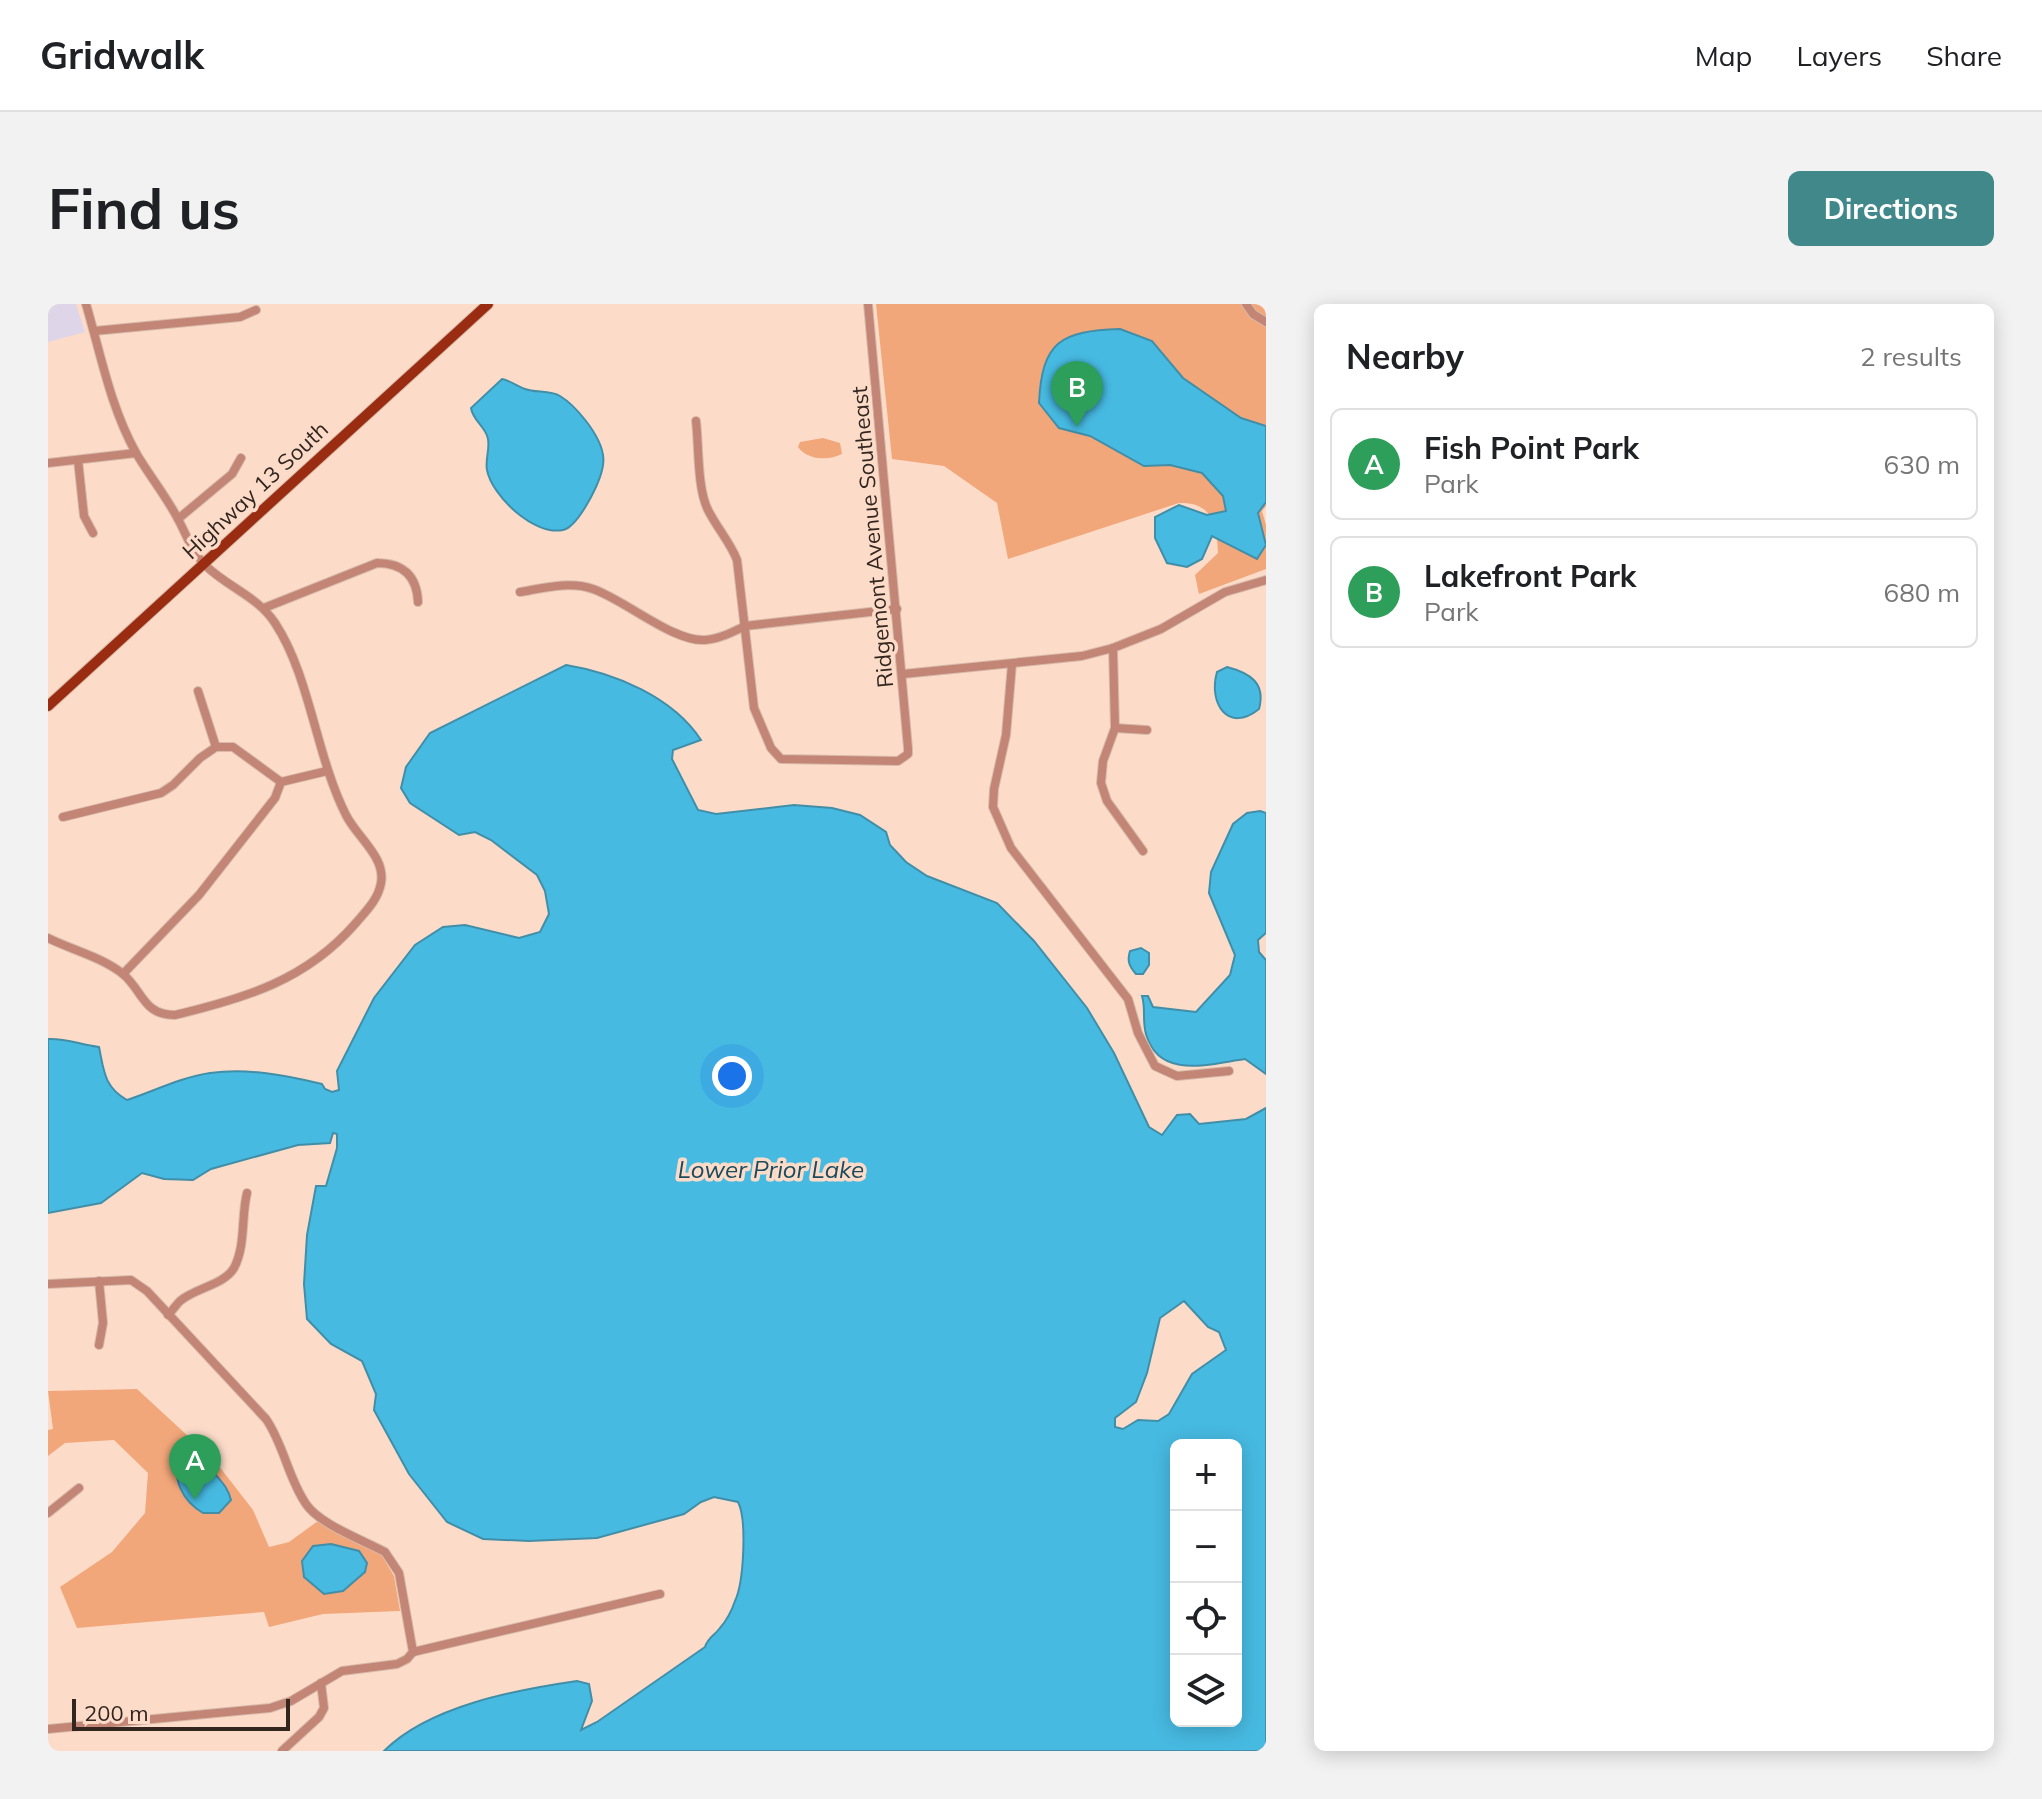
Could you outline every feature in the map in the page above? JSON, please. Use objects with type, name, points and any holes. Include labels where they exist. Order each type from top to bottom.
[{"type":"main road","name":"Highway 13 South","points":[[48,706],[488,304]]},
{"type":"street","points":[[48,938],[92,956],[123,974],[147,1005],[161,1015],[175,1015],[274,986],[317,961],[339,942],[374,902],[382,882],[373,852],[347,817],[327,771],[290,649],[264,608],[256,600],[226,584],[191,549],[178,519],[136,453],[116,413],[86,304]]},
{"type":"street","name":"Ridgemont Avenue Southeast","points":[[745,626],[754,708],[771,748],[781,759],[898,761],[908,754],[868,304]]},
{"type":"street","points":[[1246,304],[1253,314],[1266,322]]},
{"type":"street","points":[[94,331],[240,317],[256,310]]},
{"type":"street","points":[[696,421],[704,494],[708,510],[729,541],[737,560],[745,626]]},
{"type":"street","points":[[48,463],[136,453]]},
{"type":"street","points":[[178,519],[232,474],[241,458]]},
{"type":"street","points":[[78,460],[84,516],[93,533]]},
{"type":"street","points":[[264,608],[377,563],[392,563],[405,569],[415,581],[418,602]]},
{"type":"street","points":[[903,674],[1082,656],[1113,648],[1161,629],[1225,592],[1266,580]]},
{"type":"street","points":[[520,592],[573,585],[592,589],[685,638],[704,640],[745,626],[897,609]]},
{"type":"street","points":[[1113,648],[1115,728],[1103,761],[1101,783],[1107,801],[1143,851]]},
{"type":"street","points":[[1012,664],[1006,735],[993,807],[1011,848],[1128,999],[1138,1033],[1155,1066],[1177,1076],[1229,1071]]},
{"type":"street","points":[[198,691],[216,747]]},
{"type":"street","points":[[1115,728],[1147,730]]},
{"type":"street","points":[[63,817],[161,793],[216,747],[233,747],[281,782],[327,771]]},
{"type":"street","points":[[123,974],[199,895],[275,798],[281,782]]},
{"type":"street","points":[[168,1315],[181,1299],[233,1269],[244,1227],[247,1193]]},
{"type":"street","points":[[48,1284],[131,1280],[147,1291],[266,1419],[276,1433],[307,1506],[317,1516],[385,1552],[393,1561],[399,1573],[413,1652]]},
{"type":"street","points":[[99,1281],[103,1323],[99,1345]]},
{"type":"street","points":[[48,1513],[79,1488]]},
{"type":"street","points":[[48,1729],[270,1708],[291,1701],[342,1671],[397,1664],[413,1652],[660,1594]]},
{"type":"street","points":[[282,1751],[319,1717],[324,1708],[321,1683]]},
{"type":"shaded area","points":[[48,304],[76,304],[85,332],[48,342]]},
{"type":"shaded area","points":[[876,304],[1266,304],[1266,506],[1262,511],[1266,525],[1266,569],[1199,594],[1195,575],[1218,553],[1216,533],[1206,511],[1199,506],[1179,503],[1008,559],[997,503],[944,466],[892,459]]},
{"type":"shaded area","points":[[823,438],[840,443],[842,454],[818,458],[807,455],[798,447],[800,442]]},
{"type":"shaded area","points":[[137,1389],[215,1461],[253,1510],[269,1547],[289,1542],[318,1521],[381,1554],[394,1576],[400,1611],[323,1614],[269,1627],[264,1612],[77,1628],[60,1587],[112,1552],[145,1513],[148,1473],[114,1440],[65,1443],[48,1456],[48,1430],[53,1429],[48,1391]]},
{"type":"water","points":[[1120,329],[1152,341],[1183,378],[1241,418],[1266,426],[1266,502],[1258,513],[1266,545],[1257,559],[1212,536],[1202,559],[1187,567],[1167,563],[1155,538],[1155,517],[1179,505],[1207,515],[1226,511],[1223,496],[1202,473],[1170,465],[1144,466],[1090,436],[1059,428],[1039,403],[1045,366],[1058,344],[1083,333]]},
{"type":"water","points":[[502,379],[529,390],[560,396],[580,414],[599,441],[603,459],[600,477],[582,512],[575,522],[563,530],[540,527],[528,521],[506,502],[491,480],[487,466],[488,439],[471,408]]},
{"type":"water","name":"Lower Prior Lake","points":[[566,665],[623,681],[675,711],[701,740],[673,750],[672,759],[698,810],[716,814],[794,805],[832,808],[860,815],[886,832],[890,845],[906,862],[927,876],[997,903],[1034,941],[1087,1008],[1114,1053],[1149,1127],[1162,1135],[1177,1115],[1190,1114],[1199,1124],[1246,1119],[1266,1108],[1266,1751],[384,1751],[403,1735],[448,1711],[501,1695],[577,1681],[589,1684],[592,1701],[581,1730],[597,1722],[705,1647],[718,1631],[727,1619],[738,1592],[743,1536],[738,1502],[714,1497],[684,1514],[597,1538],[529,1541],[483,1539],[447,1522],[409,1474],[374,1410],[376,1394],[362,1361],[331,1344],[307,1319],[304,1284],[307,1235],[316,1186],[326,1186],[337,1148],[337,1134],[333,1133],[330,1143],[298,1145],[211,1169],[193,1180],[164,1179],[142,1173],[101,1203],[48,1213],[48,1039],[99,1047],[109,1084],[127,1100],[189,1078],[224,1072],[266,1073],[294,1078],[322,1084],[332,1092],[339,1090],[337,1071],[374,998],[415,945],[443,927],[465,925],[519,938],[540,932],[549,914],[545,891],[537,875],[491,840],[475,832],[459,835],[410,803],[401,788],[406,767],[430,733]],"holes":[[[1184,1301],[1208,1327],[1219,1332],[1226,1350],[1192,1374],[1169,1414],[1158,1421],[1138,1420],[1123,1429],[1115,1427],[1115,1418],[1136,1402],[1147,1373],[1160,1318]]]},
{"type":"water","points":[[1227,667],[1243,672],[1258,686],[1259,709],[1248,716],[1230,716],[1218,704],[1215,694],[1217,672]]},
{"type":"water","points":[[1247,813],[1266,813],[1266,933],[1258,940],[1259,952],[1266,960],[1266,1074],[1245,1059],[1187,1066],[1174,1063],[1162,1058],[1146,1034],[1142,996],[1148,996],[1153,1007],[1196,1012],[1230,975],[1235,955],[1209,893],[1211,872],[1233,824]]},
{"type":"water","points":[[1141,948],[1149,953],[1149,965],[1143,974],[1136,974],[1129,963],[1129,955],[1130,951]]},
{"type":"water","points":[[183,1456],[205,1466],[229,1493],[231,1500],[219,1513],[203,1513],[184,1495],[177,1472]]},
{"type":"water","points":[[331,1544],[359,1551],[367,1563],[365,1572],[343,1591],[324,1594],[304,1577],[302,1561],[313,1546]]},
{"type":"place","name":"Lakefront Park","points":[[1077,427]]},
{"type":"place","name":"Fish Point Park","points":[[195,1500]]}]
